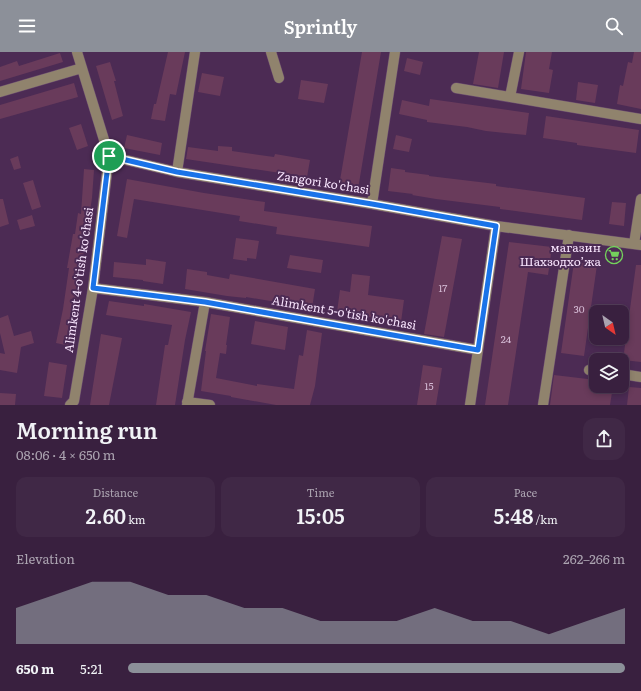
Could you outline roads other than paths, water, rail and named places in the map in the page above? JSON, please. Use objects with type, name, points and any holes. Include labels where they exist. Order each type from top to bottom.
[{"type":"street","points":[[77,52],[109,156]]},
{"type":"street","points":[[177,172],[195,52]]},
{"type":"street","points":[[271,52],[279,78]]},
{"type":"street","points":[[372,204],[395,52]]},
{"type":"street","points":[[510,97],[519,52]]},
{"type":"street","points":[[0,92],[82,68]]},
{"type":"street","points":[[456,88],[641,119]]},
{"type":"street","name":"Zangori ko'chasi","points":[[109,156],[177,172],[496,226],[637,244]]},
{"type":"street","name":"Alimkent 4-o'tish ko'chasi","points":[[70,405],[74,401],[93,288],[109,156]]},
{"type":"street","points":[[637,244],[641,199]]},
{"type":"street","points":[[470,405],[496,226]]},
{"type":"street","points":[[543,405],[569,235]]},
{"type":"street","name":"Alimkent 5-o'tish ko'chasi","points":[[93,288],[205,302],[478,350]]},
{"type":"street","points":[[205,302],[187,403],[210,405]]},
{"type":"street","points":[[629,375],[641,377]]},
{"type":"place","name":"магазин Шахзодхо’жа","points":[[614,255]]}]
